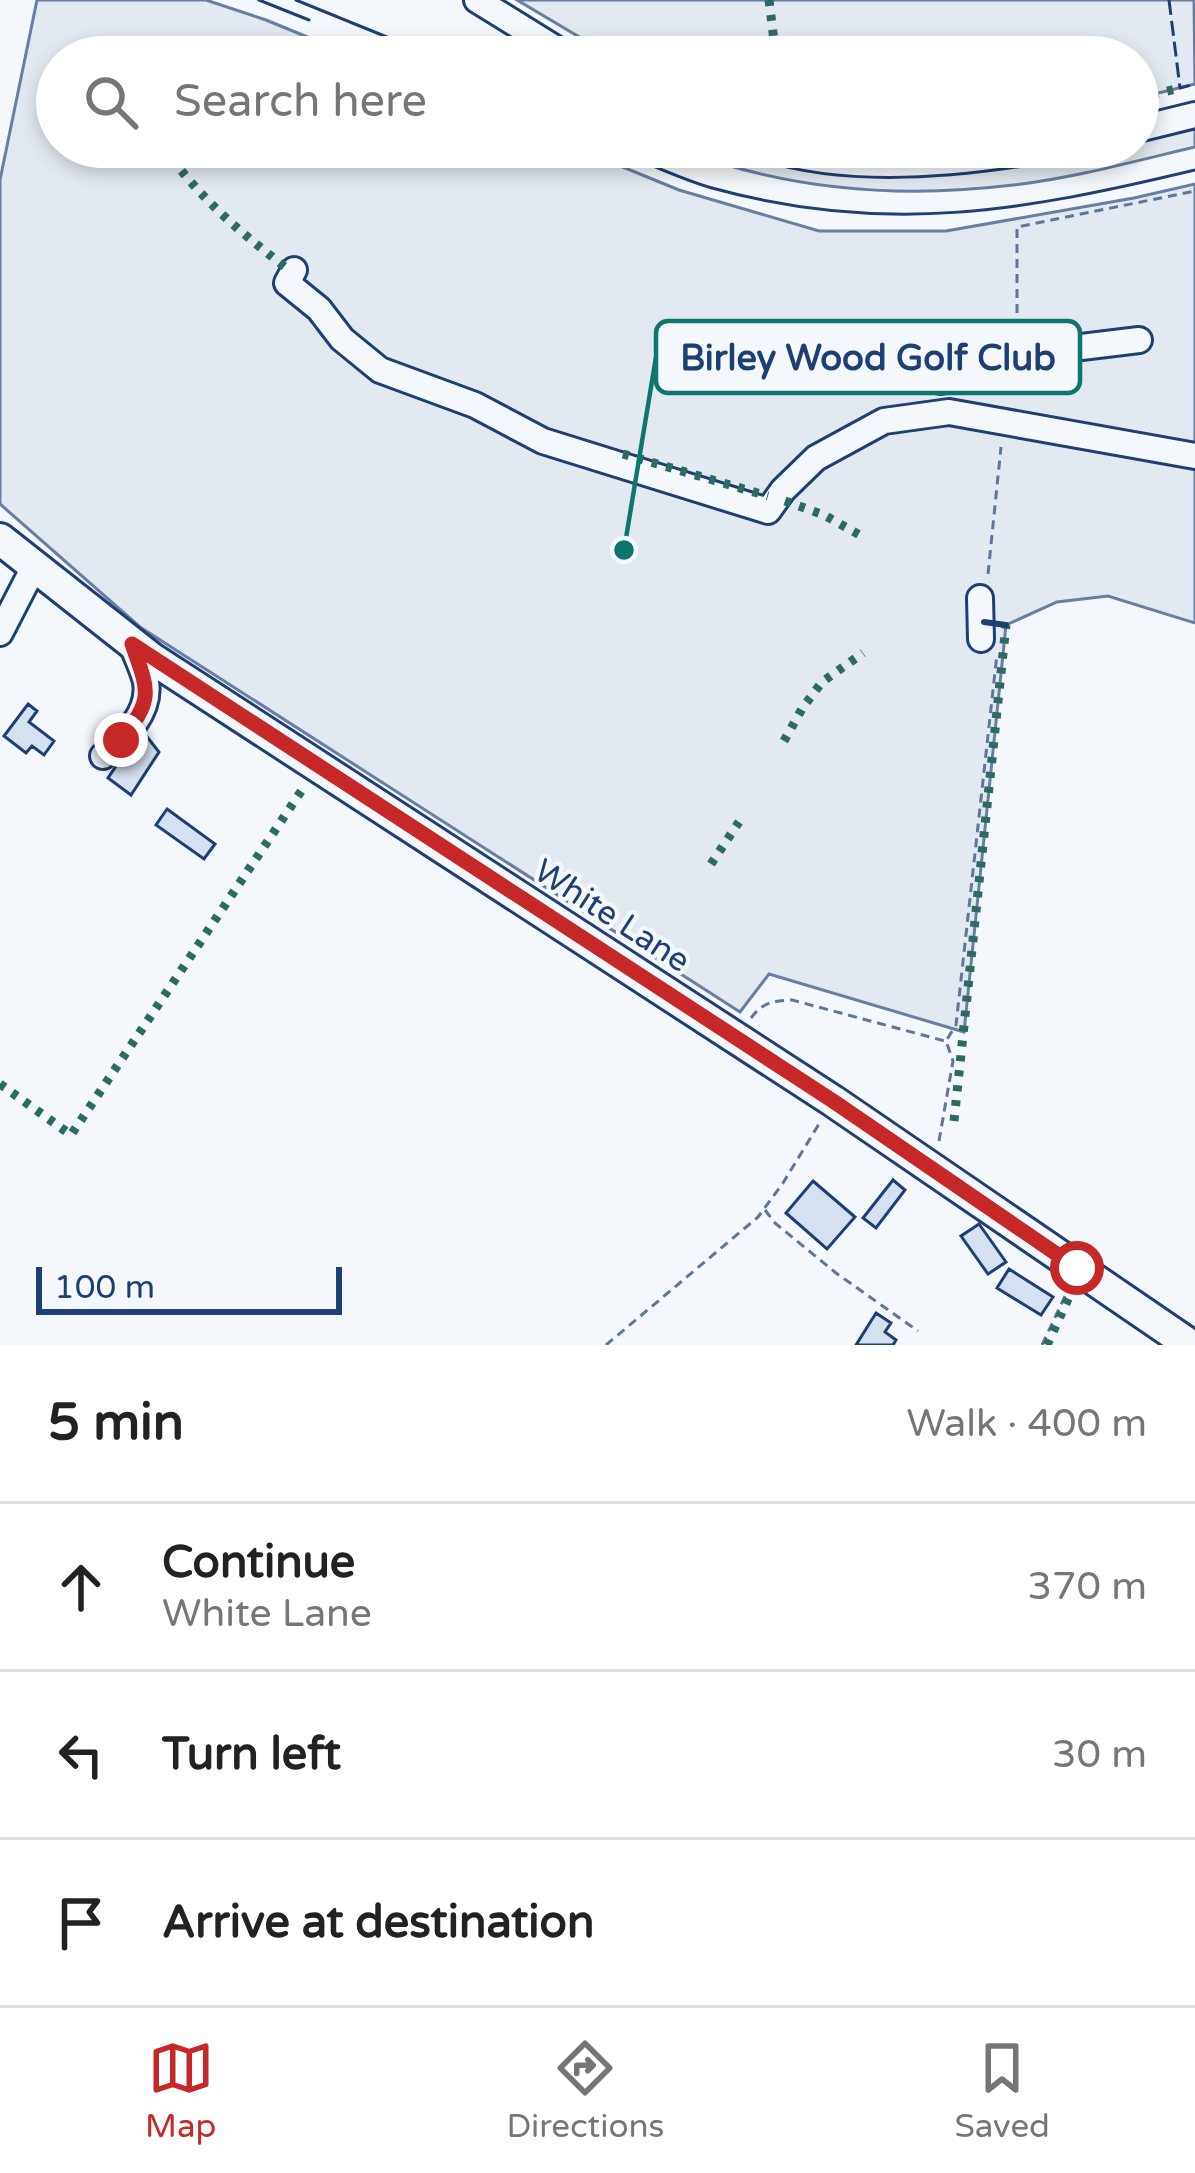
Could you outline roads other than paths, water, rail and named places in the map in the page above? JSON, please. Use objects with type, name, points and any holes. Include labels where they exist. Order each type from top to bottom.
[{"type":"main road","name":"White Lane","points":[[0,539],[132,644],[833,1101],[1190,1345]]},
{"type":"street","points":[[477,0],[535,36]]},
{"type":"street","points":[[1159,124],[1195,115]]},
{"type":"street","points":[[294,270],[287,283],[380,370],[475,405],[543,441],[768,512],[783,490],[817,458],[884,421],[949,412],[1195,456]]},
{"type":"street","points":[[940,381],[1018,368],[1065,349],[1138,340]]},
{"type":"street","points":[[0,633],[34,567]]},
{"type":"street","points":[[980,598],[981,639]]},
{"type":"street","points":[[103,756],[142,713],[146,680],[132,644]]},
{"type":"tram line","points":[[259,0],[309,20]]},
{"type":"tram line","points":[[296,0],[384,36]]},
{"type":"tram line","points":[[659,168],[712,188],[776,203],[896,214],[1013,206],[1195,170]]},
{"type":"place","name":"Birley Wood Golf Club","points":[[624,550]]}]
